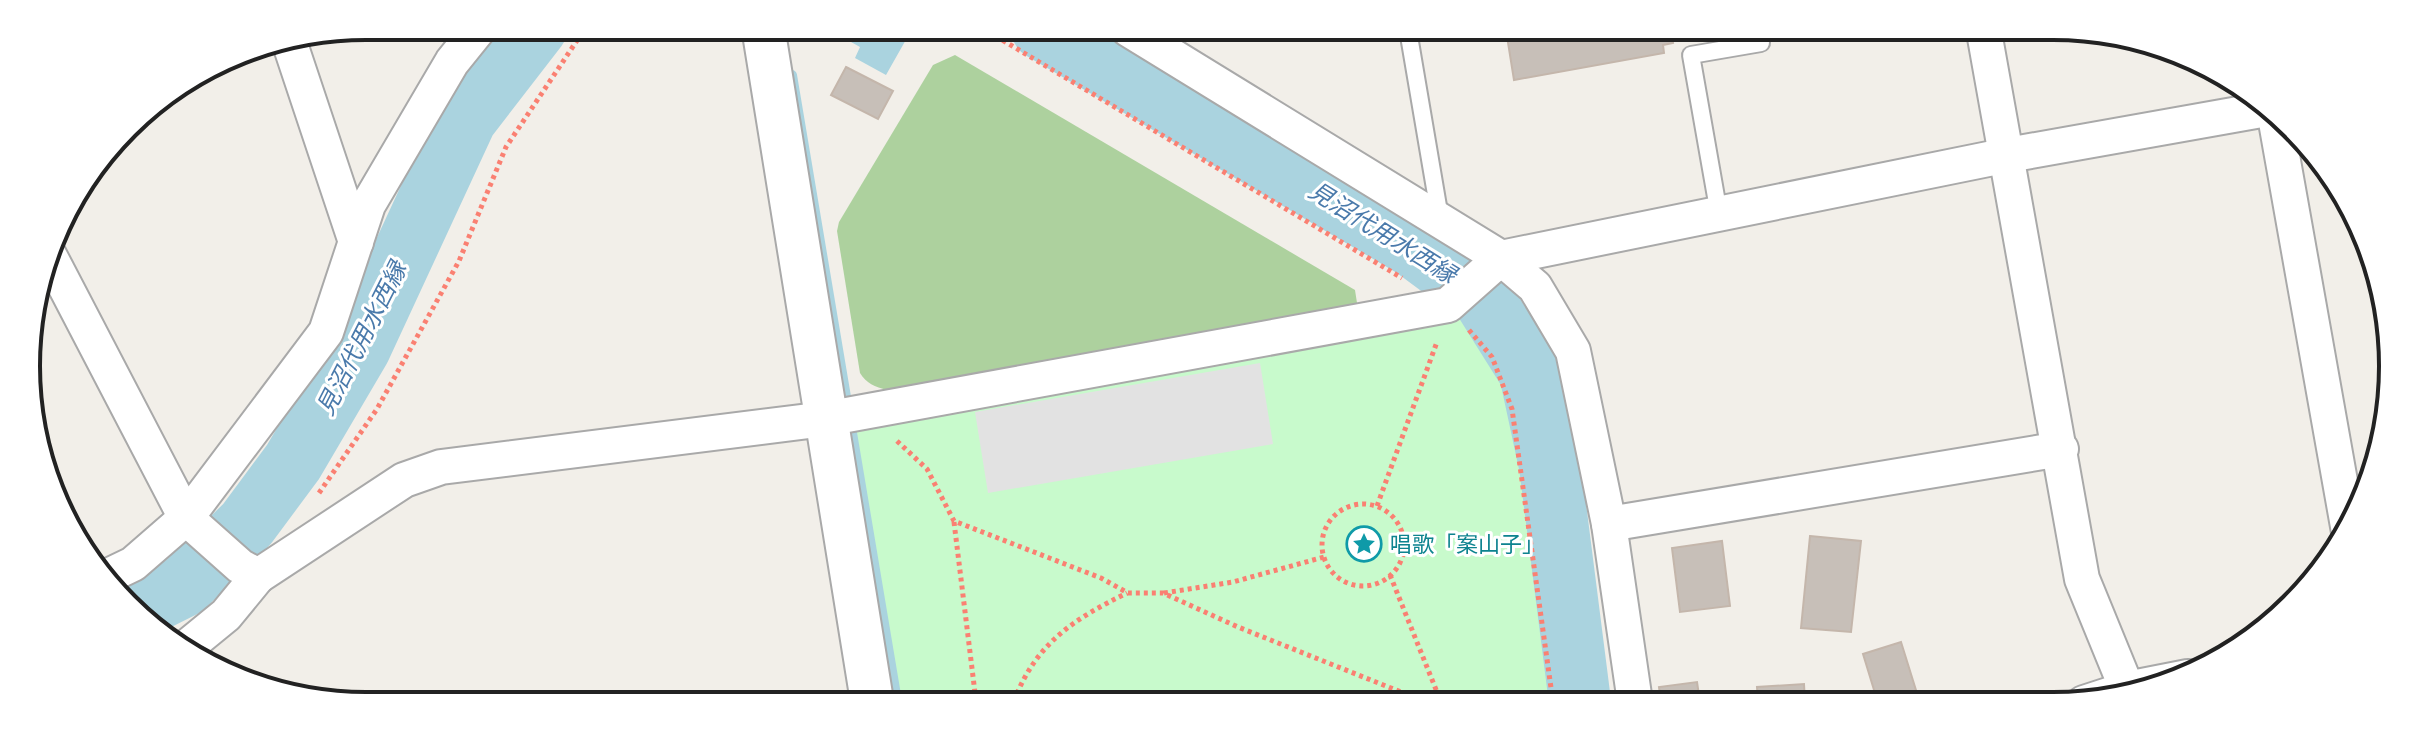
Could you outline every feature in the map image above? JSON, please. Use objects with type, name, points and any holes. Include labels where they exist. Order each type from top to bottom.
[{"type":"street","points":[[114,573],[133,564],[186,518],[326,332],[368,205],[452,62],[470,40]]},
{"type":"street","points":[[765,40],[870,692]]},
{"type":"street","points":[[1146,40],[1501,258],[1535,287],[1573,351],[1609,524],[1634,692]]},
{"type":"street","points":[[1986,40],[2082,579],[2125,684]]},
{"type":"street","points":[[292,49],[356,242]]},
{"type":"street","points":[[193,642],[226,615],[249,571],[404,480],[441,467],[869,412],[1448,305],[1501,258],[2008,155],[2256,111]]},
{"type":"street","points":[[2277,129],[2345,510]]},
{"type":"street","points":[[55,267],[186,518],[249,571]]},
{"type":"street","points":[[1609,524],[2061,449]]},
{"type":"lane","points":[[1410,40],[1440,221]]},
{"type":"lane","points":[[1719,214],[1691,55],[1761,43],[1761,40]]},
{"type":"path","points":[[314,500],[377,409],[459,261],[506,147],[577,40]]},
{"type":"path","points":[[1002,40],[1448,305],[1492,357],[1512,409],[1552,692]]},
{"type":"path","points":[[1377,506],[1448,305]]},
{"type":"path","points":[[869,412],[873,422],[909,450],[927,469],[954,521],[975,692]]},
{"type":"path","points":[[1350,506],[1377,506],[1389,513],[1398,524],[1404,551],[1390,575],[1379,582],[1353,585],[1332,571],[1324,557],[1324,534],[1339,512],[1350,506]]},
{"type":"path","points":[[954,521],[1101,578],[1128,593]]},
{"type":"path","points":[[1019,692],[1047,643],[1084,615],[1128,593],[1163,593],[1233,582],[1324,557]]},
{"type":"path","points":[[1390,575],[1437,692]]},
{"type":"path","points":[[1163,593],[1238,627],[1401,692]]},
{"type":"green space","points":[[955,55],[1355,290],[1357,303],[1348,313],[887,390],[871,384],[860,373],[837,231],[839,222],[933,65]]},
{"type":"green space","points":[[1466,315],[1495,354],[1518,409],[1555,692],[890,692],[846,424],[1414,327]]},
{"type":"shaded area","points":[[1260,363],[1273,444],[988,493],[975,412]]},
{"type":"water","points":[[847,40],[906,40],[886,75],[855,58],[860,47]]},
{"type":"building","points":[[1508,40],[1672,40],[1673,43],[1663,45],[1664,53],[1514,80]]},
{"type":"building","points":[[846,67],[893,91],[878,119],[831,95]]},
{"type":"building","points":[[1810,536],[1861,541],[1851,632],[1801,628]]},
{"type":"building","points":[[1722,541],[1730,606],[1680,612],[1672,548]]},
{"type":"building","points":[[1901,642],[1917,692],[1875,692],[1863,654]]},
{"type":"building","points":[[1697,682],[1698,692],[1660,692],[1659,687]]},
{"type":"building","points":[[1804,684],[1804,692],[1757,692],[1757,687]]},
{"type":"waterway","name":"見沼代用水西縁","points":[[145,606],[184,586],[247,524],[293,462],[360,348],[466,119],[527,40]]},
{"type":"waterway","name":"見沼代用水西縁","points":[[1061,40],[1414,247],[1483,298],[1530,373],[1550,466],[1579,692]]},
{"type":"waterway","points":[[792,75],[895,692]]},
{"type":"place","name":"唱歌「案山子」","points":[[1364,544]]}]
